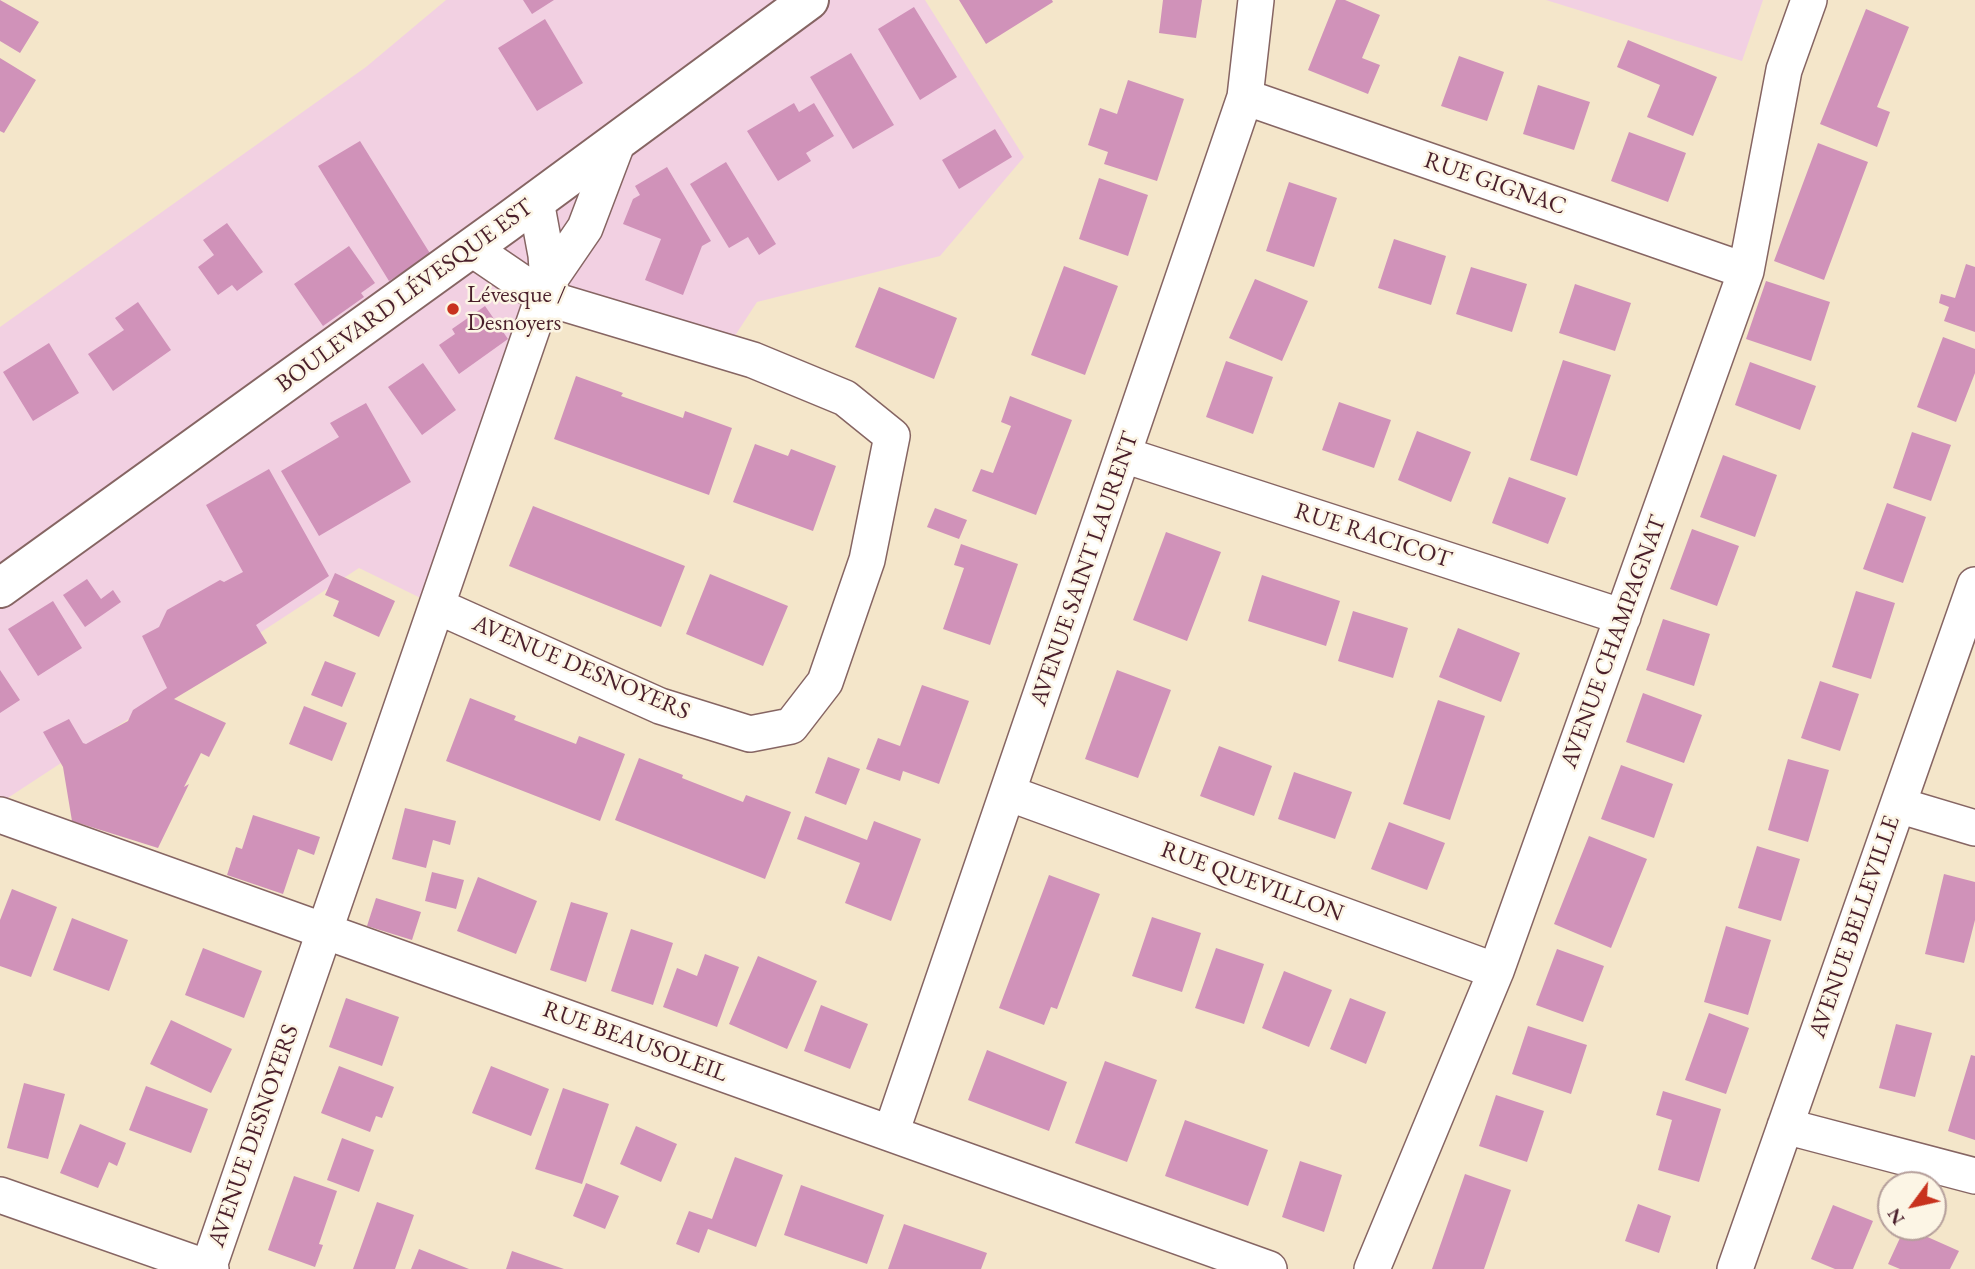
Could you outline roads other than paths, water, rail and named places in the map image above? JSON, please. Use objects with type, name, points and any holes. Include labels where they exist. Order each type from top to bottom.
[{"type":"street","name":"BOULEVARD LÉVESQUE EST","points":[[0,588],[809,0]]},
{"type":"street","name":"AVENUE SAINT LAURENT","points":[[891,1133],[1245,97],[1256,0]]},
{"type":"street","name":"AVENUE CHAMPAGNAT","points":[[1372,1269],[1496,971],[1746,271],[1784,70],[1809,0]]},
{"type":"street","name":"RUE GIGNAC","points":[[1245,97],[1746,271]]},
{"type":"street","points":[[471,248],[546,289],[585,228],[618,141]]},
{"type":"street","name":"AVENUE DESNOYERS","points":[[209,1269],[546,289],[546,255],[536,201]]},
{"type":"street","name":"AVENUE DESNOYERS","points":[[437,606],[660,706],[750,734],[790,726],[825,682],[867,560],[892,436],[845,398],[753,360],[546,289]]},
{"type":"street","name":"RUE RACICOT","points":[[1124,455],[1623,617]]},
{"type":"street","name":"AVENUE BELLEVILLE","points":[[1735,1269],[1975,585]]},
{"type":"street","name":"RUE QUEVILLON","points":[[1008,793],[1496,971]]},
{"type":"street","points":[[1898,805],[1975,828]]},
{"type":"street","name":"RUE BEAUSOLEIL","points":[[0,816],[1269,1269]]},
{"type":"street","points":[[1785,1126],[1975,1176]]},
{"type":"street","points":[[0,1195],[209,1269]]},
{"type":"place","name":"Lévesque / Desnoyers","points":[[453,309]]}]
